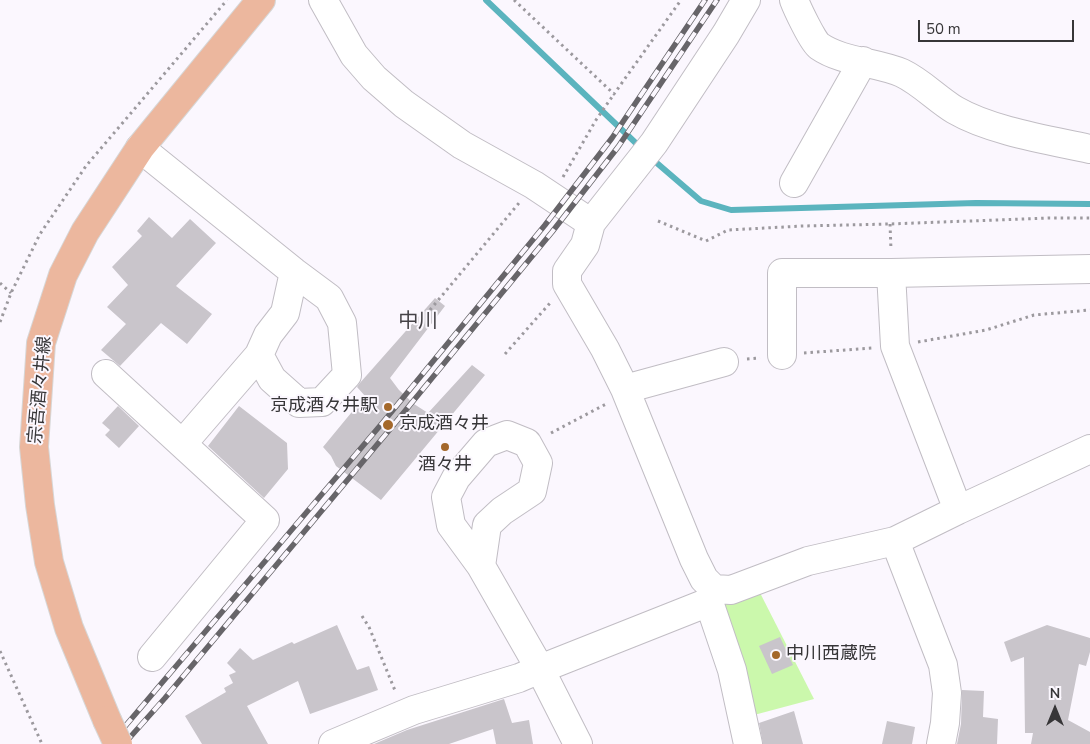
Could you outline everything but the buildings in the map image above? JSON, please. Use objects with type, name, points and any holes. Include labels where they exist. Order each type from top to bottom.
[{"type":"main road","name":"宗吾酒々井線","points":[[112,732],[69,628],[49,562],[40,505],[34,447],[41,343],[63,275],[85,232],[140,148],[261,0]]},
{"type":"street","points":[[323,0],[354,55],[374,78],[404,104],[462,145],[542,191],[591,223]]},
{"type":"street","points":[[746,0],[726,34],[647,154],[591,223],[585,245],[567,271],[567,284],[606,349],[694,559],[712,596],[732,670],[748,744]]},
{"type":"street","points":[[794,0],[817,45],[834,54],[887,67],[905,74],[955,110],[975,120],[1023,134],[1090,149]]},
{"type":"street","points":[[794,183],[863,61]]},
{"type":"street","points":[[140,148],[329,298],[342,323],[346,375],[322,402],[299,403],[272,379],[259,355]]},
{"type":"street","points":[[782,355],[782,273],[1090,269]]},
{"type":"street","points":[[183,443],[259,355],[268,335],[285,313],[294,272]]},
{"type":"street","points":[[891,273],[895,346],[958,510]]},
{"type":"street","points":[[625,392],[724,362]]},
{"type":"street","points":[[106,374],[265,520],[152,657]]},
{"type":"street","points":[[333,744],[414,710],[519,678],[712,596],[808,561],[895,541],[1090,449]]},
{"type":"street","points":[[895,541],[943,665],[947,693],[945,724],[941,744]]},
{"type":"street","points":[[481,566],[540,668],[578,744]]},
{"type":"path","points":[[0,322],[11,293],[40,234],[86,166],[227,0]]},
{"type":"path","points":[[514,0],[614,94]]},
{"type":"path","points":[[430,310],[542,191],[611,100],[681,0]]},
{"type":"path","points":[[658,221],[706,241],[728,230],[803,226],[1090,218]]},
{"type":"path","points":[[0,283],[11,293]]},
{"type":"path","points":[[505,354],[567,284]]},
{"type":"path","points":[[724,362],[782,355],[895,346],[986,330],[1034,315],[1090,310]]},
{"type":"path","points":[[551,432],[625,392]]},
{"type":"path","points":[[362,616],[405,714]]},
{"type":"path","points":[[0,651],[42,744]]},
{"type":"green space","points":[[756,585],[814,699],[754,715],[722,605]]},
{"type":"waterway","points":[[486,0],[642,149]]},
{"type":"waterway","points":[[651,158],[701,201],[731,210],[976,203],[1090,204]]},
{"type":"railway","points":[[110,744],[384,421],[545,225],[612,138],[705,0]]},
{"type":"railway","points":[[124,744],[165,698],[391,428],[552,232],[618,147],[717,0]]},
{"type":"place","name":"京成酒々井駅","points":[[388,407]]},
{"type":"place","name":"京成酒々井","points":[[388,425]]},
{"type":"place","name":"酒々井","points":[[445,447]]},
{"type":"place","name":"中川西蔵院","points":[[776,655]]},
{"type":"district","name":"中川","points":[[418,322]]}]
